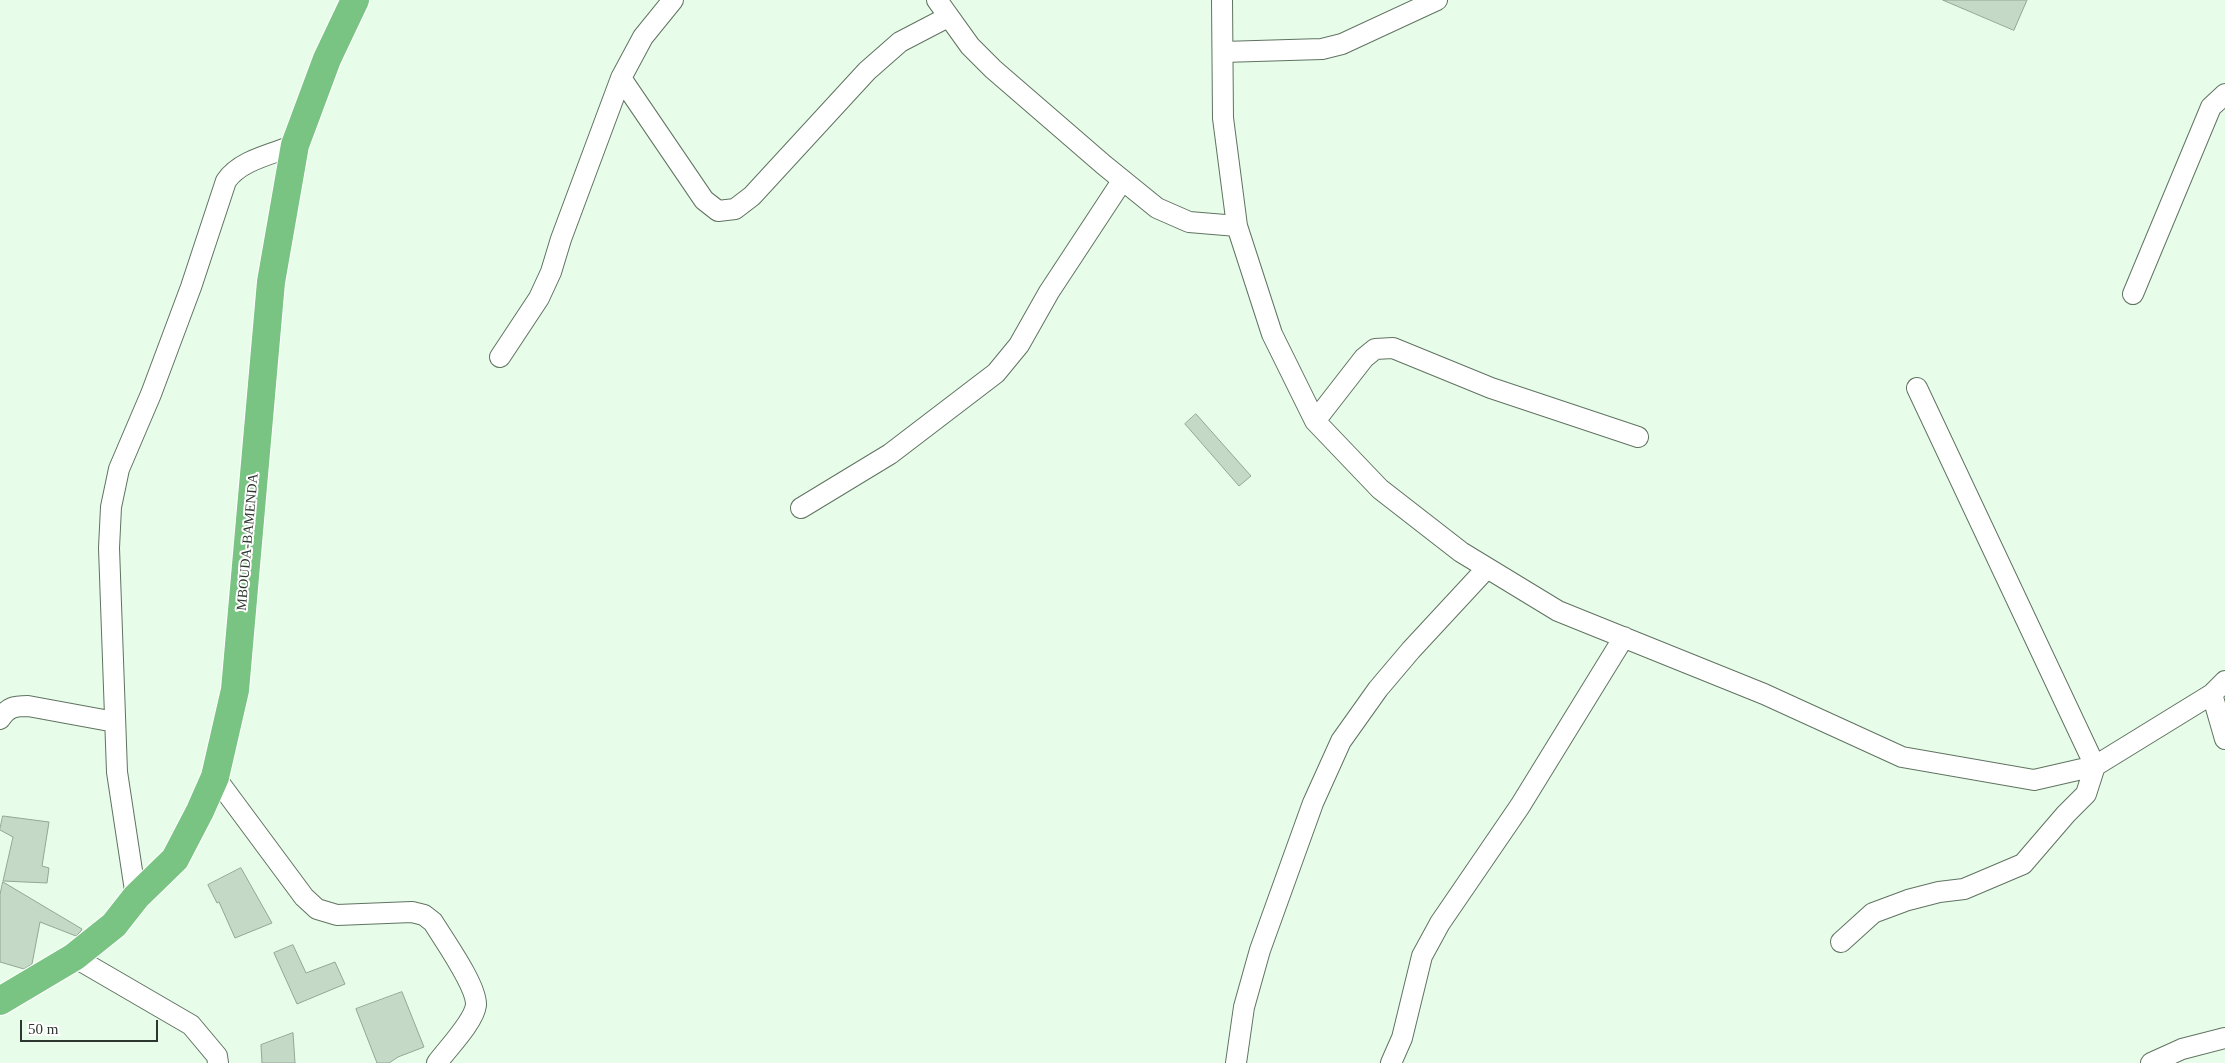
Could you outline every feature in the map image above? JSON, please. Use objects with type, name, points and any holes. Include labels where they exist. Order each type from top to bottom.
[{"type":"highway","name":"MBOUDA-BAMENDA","points":[[0,1001],[74,957],[114,925],[136,897],[175,859],[215,777],[235,690],[271,282],[295,145],[328,59],[355,0]]},
{"type":"street","points":[[500,357],[534,306],[552,272],[561,239],[621,78],[643,37],[673,0]]},
{"type":"street","points":[[937,0],[970,46],[993,69],[1122,181],[1157,208],[1189,222],[1237,226]]},
{"type":"street","points":[[1222,0],[1223,118],[1237,226],[1272,334],[1316,421],[1380,489],[1461,552],[1558,612],[1764,694],[1902,757],[2034,780],[2095,766],[2218,687],[2225,739]]},
{"type":"street","points":[[1223,52],[1322,49],[1342,44],[1437,0]]},
{"type":"street","points":[[621,78],[704,200],[718,211],[735,209],[752,196],[866,71],[900,42],[948,17]]},
{"type":"street","points":[[2133,294],[2210,107],[2225,94]]},
{"type":"street","points":[[136,897],[117,772],[115,722],[109,548],[111,507],[119,469],[152,394],[226,181],[232,172],[242,166],[295,145]]},
{"type":"street","points":[[801,508],[890,454],[996,374],[1020,345],[1049,292],[1122,181]]},
{"type":"street","points":[[1316,421],[1364,358],[1375,349],[1393,348],[1491,388],[1638,437]]},
{"type":"street","points":[[1841,942],[1873,913],[1908,900],[1940,892],[1964,889],[2024,864],[2066,814],[2086,794],[2095,766],[1917,388]]},
{"type":"street","points":[[1236,1063],[1244,1007],[1260,950],[1313,803],[1341,741],[1388,676],[1487,568]]},
{"type":"street","points":[[1391,1063],[1402,1038],[1422,956],[1440,923],[1520,806],[1624,637]]},
{"type":"street","points":[[0,719],[6,711],[14,706],[28,706],[115,722]]},
{"type":"street","points":[[215,777],[304,897],[317,909],[337,915],[412,912],[424,915],[433,922],[473,988],[476,1005],[470,1020],[437,1063]]},
{"type":"street","points":[[74,957],[192,1026],[220,1061]]},
{"type":"street","points":[[2151,1063],[2182,1049],[2225,1038]]},
{"type":"building","points":[[1943,0],[2027,0],[2014,30]]},
{"type":"building","points":[[1196,414],[1251,476],[1239,486],[1185,424]]},
{"type":"building","points":[[3,816],[49,822],[42,866],[49,868],[47,883],[3,881],[13,837],[0,830]]},
{"type":"building","points":[[241,868],[272,923],[235,938],[219,902],[217,903],[208,885]]},
{"type":"building","points":[[3,882],[82,929],[81,931],[76,936],[40,922],[32,964],[24,969],[0,962],[0,895]]},
{"type":"building","points":[[293,945],[306,973],[335,962],[345,984],[297,1004],[274,953]]},
{"type":"building","points":[[402,992],[424,1047],[398,1057],[389,1063],[377,1063],[356,1009]]},
{"type":"building","points":[[293,1033],[295,1063],[262,1063],[261,1045]]}]
